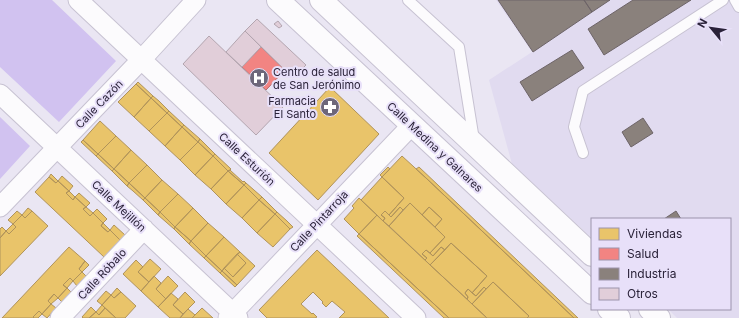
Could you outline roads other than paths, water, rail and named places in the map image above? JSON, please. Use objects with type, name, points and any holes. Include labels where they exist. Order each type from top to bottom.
[{"type":"main road","name":"Calle Medina y Galnares","points":[[278,0],[411,126],[591,292]]},
{"type":"main road","points":[[323,0],[591,253]]},
{"type":"main road","points":[[610,310],[619,318]]},
{"type":"main road","points":[[651,310],[659,318]]},
{"type":"street","name":"Calle Esturión","points":[[78,0],[416,318]]},
{"type":"street","name":"Calle Cazón","points":[[0,207],[141,60],[196,0]]},
{"type":"street","name":"Calle Mejillón","points":[[0,94],[144,229],[233,316]]},
{"type":"street","name":"Calle Pintarroja","points":[[233,316],[316,224],[411,126]]},
{"type":"street","name":"Calle Róbalo","points":[[60,318],[144,229]]},
{"type":"lane","points":[[408,0],[459,47],[475,144]]},
{"type":"lane","points":[[583,153],[574,127],[583,91],[723,0]]},
{"type":"lane","points":[[735,0],[739,7]]},
{"type":"place","name":"Centro de salud de San Jerónimo","points":[[259,78]]},
{"type":"place","name":"Farmacia El Santo","points":[[330,107]]}]
